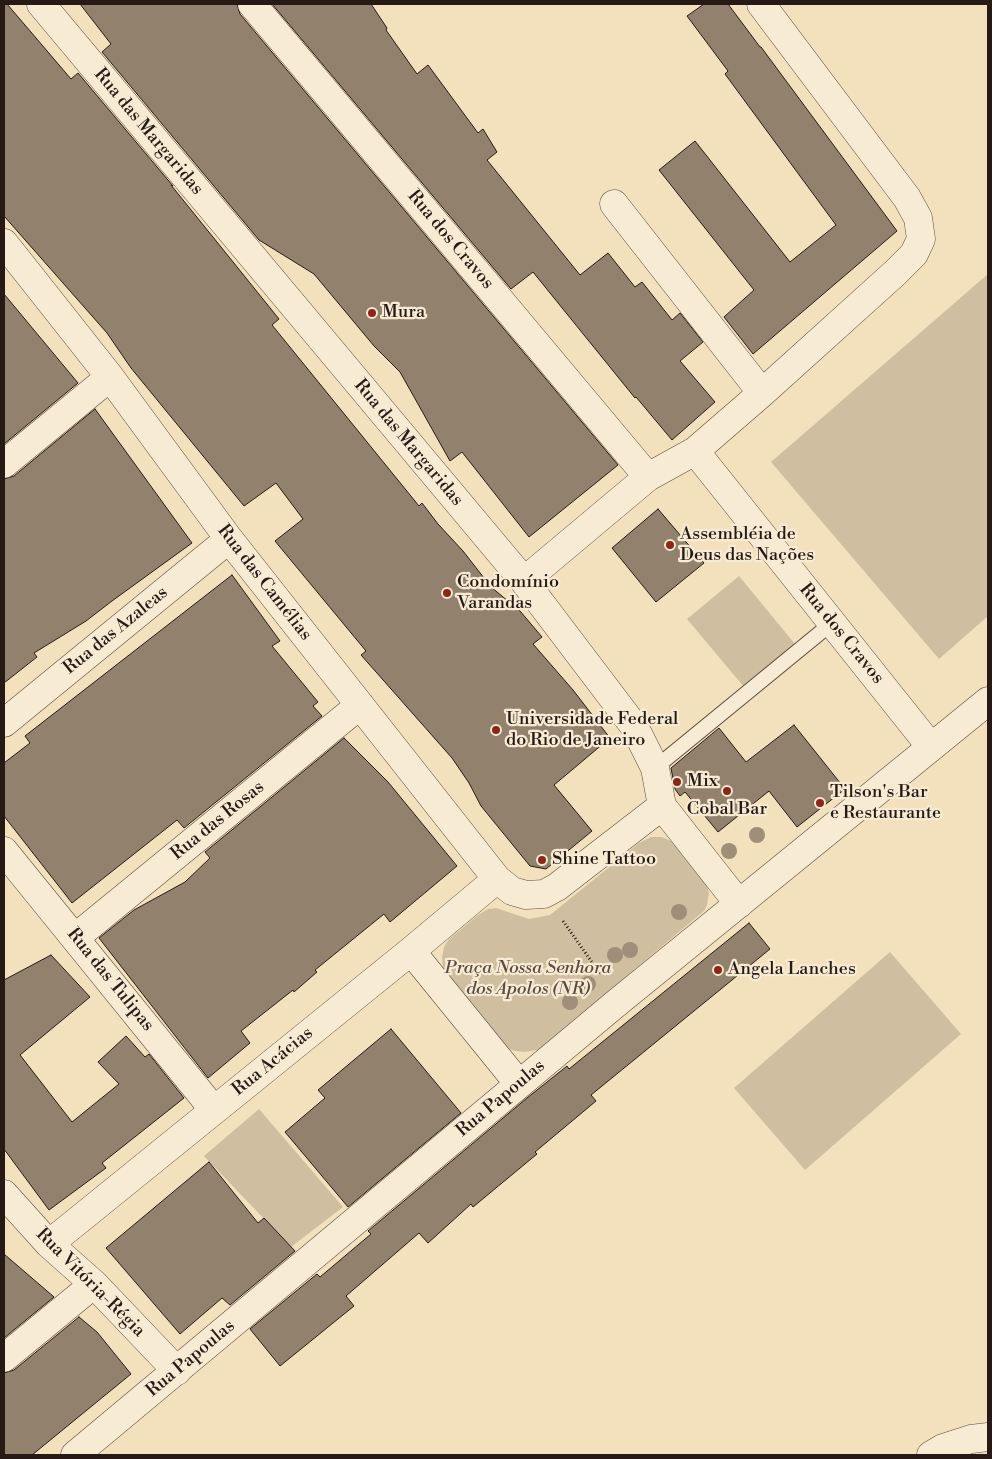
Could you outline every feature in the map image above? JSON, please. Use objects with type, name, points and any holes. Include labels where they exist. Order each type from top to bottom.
[{"type":"street","name":"Rua das Margaridas","points":[[41,4],[524,581],[634,726],[655,768],[662,806],[739,904]]},
{"type":"street","name":"Rua dos Cravos","points":[[252,4],[648,477]]},
{"type":"street","points":[[524,581],[648,477],[695,451],[895,274],[914,254],[921,239],[918,218],[907,198],[761,4]]},
{"type":"street","points":[[614,204],[762,393]]},
{"type":"street","name":"Rua das Camélias","points":[[4,243],[110,377],[229,539],[497,879],[512,891],[526,895],[544,894]]},
{"type":"street","points":[[4,464],[110,377]]},
{"type":"street","name":"Rua dos Cravos","points":[[695,451],[931,747]]},
{"type":"street","name":"Rua das Azaleas","points":[[4,723],[229,539]]},
{"type":"street","name":"Rua Papoulas","points":[[75,1455],[619,1001],[988,701]]},
{"type":"street","name":"Rua das Rosas","points":[[76,937],[360,705]]},
{"type":"street","points":[[544,894],[557,887],[662,806]]},
{"type":"street","name":"Rua das Tulipas","points":[[4,851],[76,937],[214,1110]]},
{"type":"street","name":"Rua Acácias","points":[[49,1244],[412,951],[497,879]]},
{"type":"street","points":[[412,951],[519,1084]]},
{"type":"street","name":"Rua Vitória-Régia","points":[[4,1194],[49,1244],[94,1284],[177,1370]]},
{"type":"street","points":[[4,1358],[94,1284]]},
{"type":"street","points":[[931,1455],[943,1448],[971,1439],[988,1437]]},
{"type":"lane","points":[[655,768],[832,623]]},
{"type":"path","points":[[544,894],[619,1001]]},
{"type":"green space","points":[[988,274],[988,616],[939,659],[771,462]]},
{"type":"green space","points":[[739,576],[795,644],[744,687],[687,619]]},
{"type":"green space","name":"Praça Nossa Senhora dos Apolos (NR)","points":[[651,837],[662,837],[673,842],[706,882],[709,893],[704,911],[538,1050],[525,1052],[504,1047],[443,969],[442,957],[444,947],[449,939],[488,909],[496,908],[529,919],[550,915],[639,843]]},
{"type":"green space","points":[[890,952],[961,1034],[805,1170],[734,1088]]},
{"type":"green space","points":[[259,1109],[343,1207],[291,1247],[204,1156]]},
{"type":"building","points":[[4,4],[7,4],[71,79],[78,73],[173,186],[171,185],[279,319],[272,325],[419,506],[422,503],[491,587],[520,611],[542,637],[533,644],[573,690],[610,738],[554,785],[592,831],[546,869],[530,866],[481,806],[469,783],[452,758],[361,655],[366,651],[275,541],[303,519],[276,483],[244,506],[131,368],[107,333],[4,216]]},
{"type":"building","points":[[80,4],[237,4],[240,14],[618,465],[529,537],[462,452],[450,461],[400,372],[374,346],[314,274],[259,240],[102,52],[111,44]]},
{"type":"building","points":[[272,4],[371,4],[387,28],[386,30],[417,74],[428,65],[478,133],[483,129],[497,152],[487,160],[580,275],[608,253],[635,287],[642,282],[672,320],[680,313],[703,342],[680,361],[715,402],[672,440],[635,398],[533,272],[511,289]]},
{"type":"building","points":[[704,4],[728,4],[897,231],[753,354],[724,317],[754,290],[659,170],[695,141],[790,262],[836,225],[725,74],[728,71],[687,16]]},
{"type":"building","points":[[4,294],[78,383],[4,444]]},
{"type":"building","points":[[95,409],[192,543],[86,621],[34,653],[37,657],[4,683],[4,479],[14,476]]},
{"type":"building","name":"Assembléia de Deus das Nações","points":[[658,509],[704,563],[656,602],[612,548]]},
{"type":"building","points":[[232,575],[280,641],[272,646],[318,702],[313,706],[322,716],[184,828],[177,820],[72,903],[4,816],[4,763],[30,743],[25,736]]},
{"type":"building","points":[[794,725],[845,789],[797,827],[769,791],[718,832],[685,792],[680,796],[675,789],[671,768],[719,728],[746,762]]},
{"type":"building","points":[[344,738],[388,782],[457,866],[390,922],[384,914],[315,970],[317,972],[294,992],[293,990],[241,1031],[250,1043],[208,1078],[99,938],[134,910],[185,882],[210,858],[205,852]]},
{"type":"building","points":[[749,923],[770,949],[591,1095],[596,1101],[535,1152],[537,1154],[473,1207],[471,1204],[428,1243],[419,1233],[346,1296],[354,1306],[280,1366],[250,1329],[317,1274],[320,1277],[371,1234],[368,1231],[527,1098],[567,1066],[569,1069]]},
{"type":"building","points":[[51,955],[90,997],[20,1055],[72,1122],[119,1084],[98,1062],[126,1036],[145,1057],[149,1054],[184,1098],[102,1163],[106,1168],[49,1210],[4,1149],[4,980]]},
{"type":"building","points":[[391,1029],[461,1113],[348,1207],[285,1132],[325,1098],[318,1090]]},
{"type":"building","points":[[209,1162],[258,1223],[264,1218],[295,1251],[230,1305],[222,1298],[180,1334],[106,1248]]},
{"type":"building","points":[[4,1254],[54,1297],[4,1338]]},
{"type":"building","points":[[79,1317],[97,1332],[131,1374],[32,1455],[4,1455],[4,1373],[14,1370]]},
{"type":"place","name":"Mura","points":[[372,313]]},
{"type":"place","name":"Assembléia de Deus das Nações","points":[[670,545]]},
{"type":"place","name":"Condomínio Varandas","points":[[447,593]]},
{"type":"place","name":"Universidade Federal do Rio de Janeiro","points":[[496,730]]},
{"type":"place","name":"Mix","points":[[677,782]]},
{"type":"place","name":"Cobal Bar","points":[[727,791]]},
{"type":"place","name":"Tilson's Bar e Restaurante","points":[[820,803]]},
{"type":"place","name":"Shine Tattoo","points":[[542,860]]},
{"type":"place","name":"Angela Lanches","points":[[718,970]]}]
